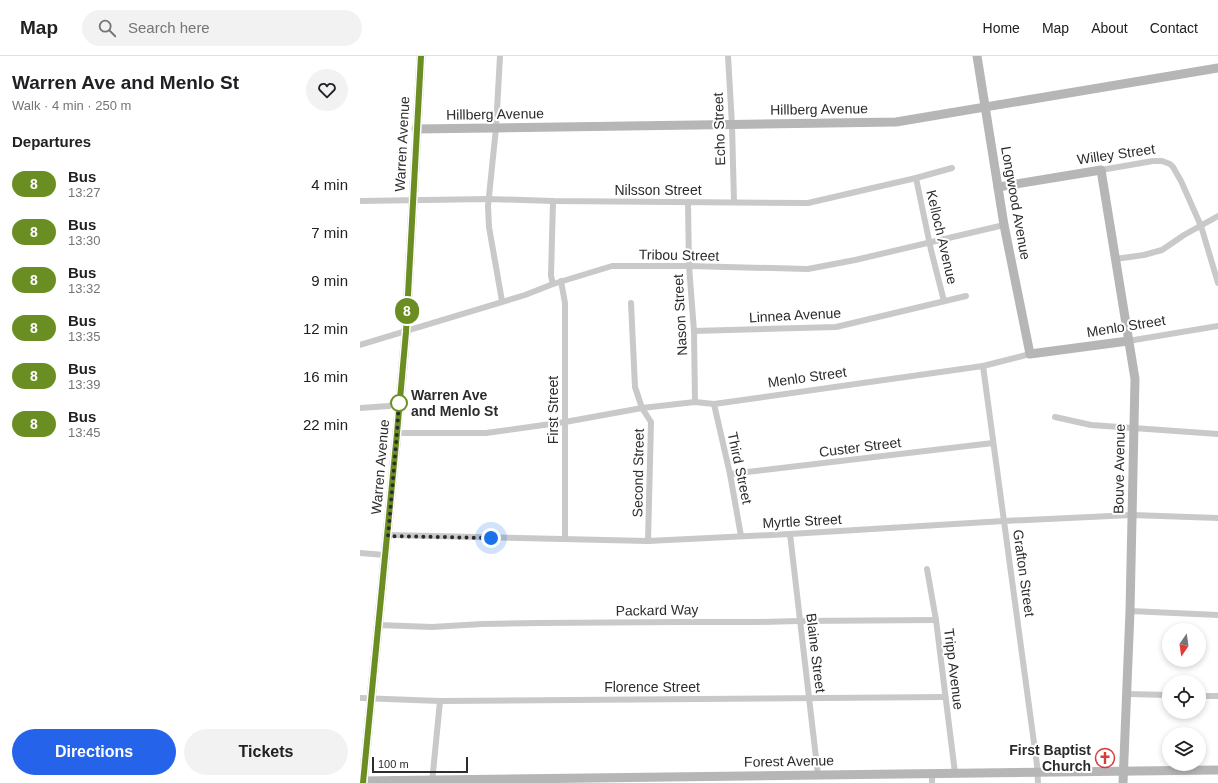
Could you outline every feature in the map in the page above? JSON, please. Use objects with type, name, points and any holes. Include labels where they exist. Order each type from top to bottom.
[{"type":"street","name":"Warren Avenue","points":[[362,782],[388,536],[406,332],[421,56]]},
{"type":"street","points":[[500,56],[496,128],[488,199],[489,227],[502,301]]},
{"type":"street","name":"Echo Street","points":[[728,56],[734,202]]},
{"type":"street","name":"Longwood Avenue","points":[[977,56],[1004,225],[1030,354]]},
{"type":"street","name":"Hillberg Avenue","points":[[416,129],[896,122],[1218,68]]},
{"type":"street","name":"Willey Street","points":[[998,187],[1153,161],[1162,161],[1170,164],[1178,175],[1201,226]]},
{"type":"street","name":"Nilsson Street","points":[[360,201],[488,199],[553,202],[808,202],[916,178],[952,168]]},
{"type":"street","name":"Bouve Avenue","points":[[1101,170],[1135,379],[1130,611],[1123,783]]},
{"type":"street","name":"Kelloch Avenue","points":[[916,178],[929,242],[944,302]]},
{"type":"street","points":[[553,202],[551,276],[553,284]]},
{"type":"street","name":"Nason Street","points":[[688,202],[689,266],[694,331],[695,402]]},
{"type":"street","points":[[1115,259],[1144,255],[1162,250],[1218,216]]},
{"type":"street","name":"Tribou Street","points":[[360,345],[525,295],[561,281],[612,266],[808,269],[855,260],[1004,225]]},
{"type":"street","points":[[1201,226],[1218,283]]},
{"type":"street","name":"First Street","points":[[561,281],[565,303],[565,539]]},
{"type":"street","name":"Linnea Avenue","points":[[694,331],[836,327],[966,296]]},
{"type":"street","name":"Second Street","points":[[631,303],[635,388],[642,408],[651,422],[648,540]]},
{"type":"street","name":"Menlo Street","points":[[397,433],[486,433],[566,422],[642,408],[695,402],[714,404],[983,366],[1030,354],[1128,341],[1218,326]]},
{"type":"street","name":"Grafton Street","points":[[983,366],[1038,773],[1038,783]]},
{"type":"street","points":[[360,408],[389,406],[399,401]]},
{"type":"street","name":"Third Street","points":[[714,404],[730,474],[741,536]]},
{"type":"street","points":[[1055,417],[1091,425],[1218,434]]},
{"type":"street","name":"Custer Street","points":[[730,474],[993,443]]},
{"type":"street","name":"Myrtle Street","points":[[388,536],[648,540],[790,534],[1132,515],[1218,518]]},
{"type":"street","name":"Blaine Street","points":[[790,534],[818,775]]},
{"type":"street","points":[[360,552],[385,555]]},
{"type":"street","name":"Tripp Avenue","points":[[927,569],[936,620],[955,773]]},
{"type":"street","points":[[1130,611],[1218,615]]},
{"type":"street","name":"Packard Way","points":[[378,625],[432,627],[539,623],[936,620]]},
{"type":"street","points":[[1127,694],[1162,695]]},
{"type":"street","points":[[1206,696],[1218,696]]},
{"type":"street","name":"Florence Street","points":[[360,698],[440,700],[945,697]]},
{"type":"street","points":[[432,782],[440,700]]},
{"type":"street","name":"Forest Avenue","points":[[362,782],[766,779],[818,775],[932,778],[955,773],[1218,770]]},
{"type":"bus line","name":"8","points":[[363,783],[388,536],[406,332],[421,56]]},
{"type":"place","name":"Warren Ave and Menlo St","points":[[399,403]]},
{"type":"place","name":"First Baptist Church","points":[[1105,758]]},
{"type":"route","points":[[399,403],[399,401],[388,536],[491,538]]}]
